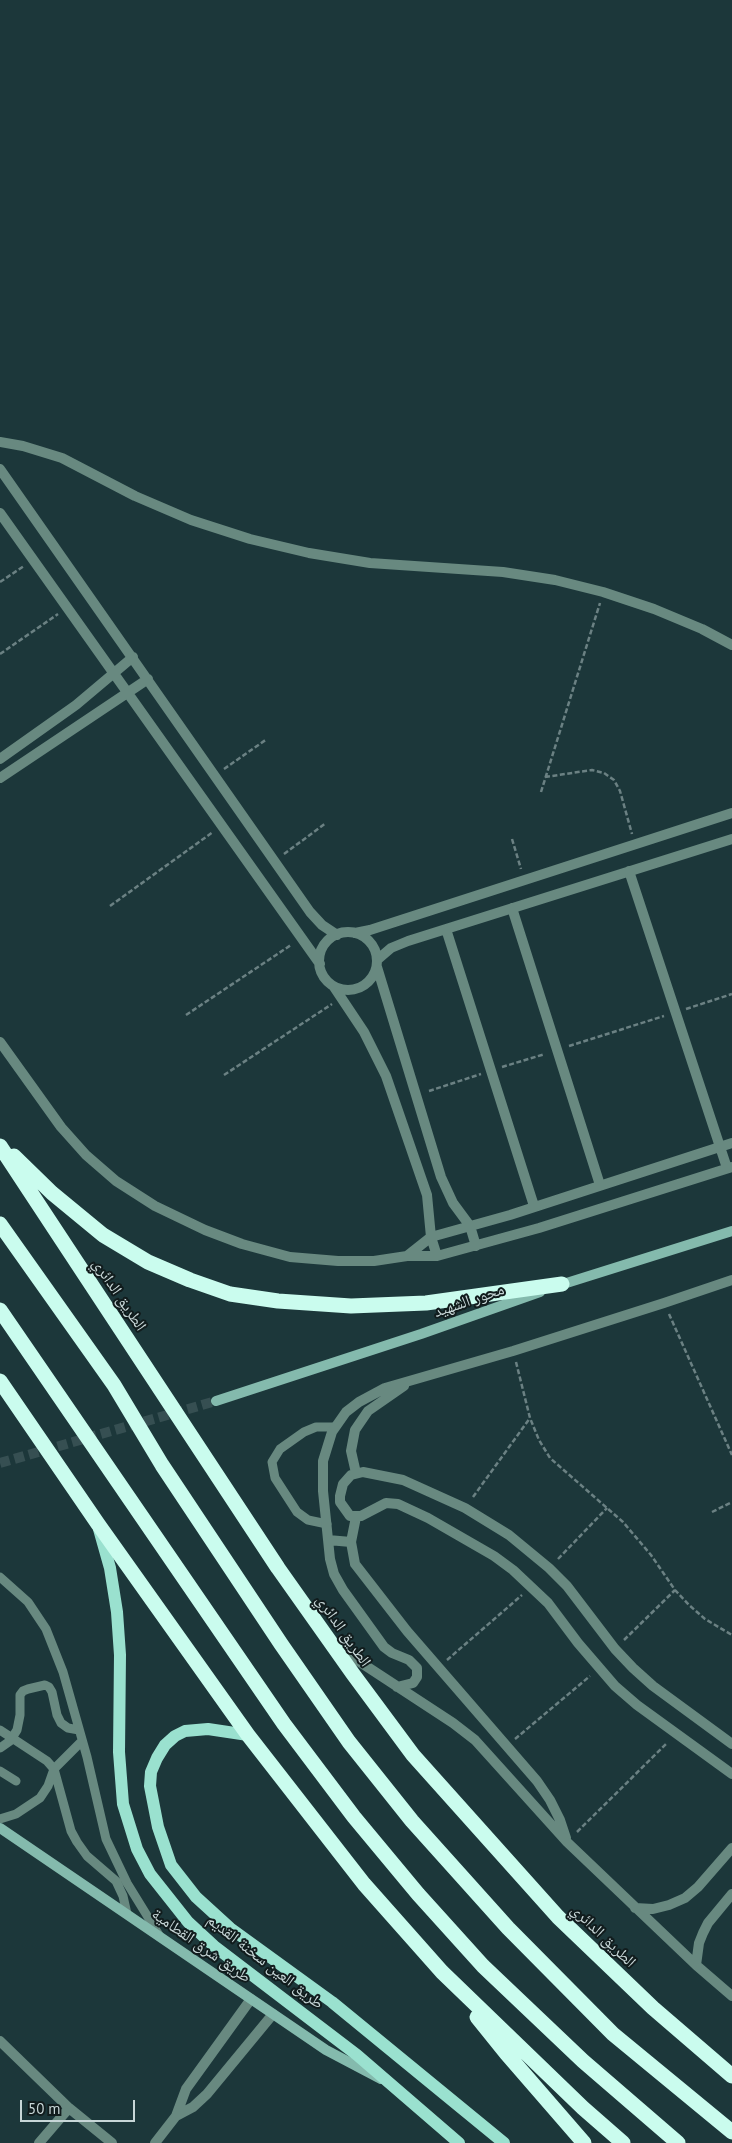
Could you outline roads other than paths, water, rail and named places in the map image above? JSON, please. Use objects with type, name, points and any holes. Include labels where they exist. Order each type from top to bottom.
[{"type":"highway","points":[[0,1142],[52,1193],[103,1234],[148,1262],[230,1294],[278,1301],[351,1306],[426,1303],[562,1284]]},
{"type":"highway","name":"الطريق الدائري","points":[[0,1146],[278,1568],[413,1755],[558,1917],[653,2008],[732,2076]]},
{"type":"highway","points":[[0,1224],[114,1385],[162,1465],[281,1644],[349,1742],[412,1821],[508,1928],[613,2034],[732,2132]]},
{"type":"highway","points":[[0,1310],[279,1716],[354,1817],[418,1894],[483,1966],[583,2061],[678,2143]]},
{"type":"highway","points":[[0,1381],[98,1524],[248,1734],[364,1884],[442,1972],[506,2053],[584,2143]]},
{"type":"highway","points":[[442,1972],[623,2143]]},
{"type":"main road","name":"طريق العين سخنة القديم","points":[[98,1524],[110,1568],[118,1612],[120,1655],[119,1752],[123,1804],[137,1849],[150,1874],[188,1922],[214,1946],[308,2016],[458,2143]]},
{"type":"main road","name":"طريق العين سخنة القديم","points":[[248,1734],[208,1729],[185,1731],[175,1736],[165,1745],[156,1758],[151,1772],[150,1786],[156,1820],[171,1865],[196,1897],[230,1928],[332,2002],[504,2143]]},
{"type":"street","points":[[0,442],[23,446],[62,458],[143,499],[191,520],[250,539],[309,553],[361,561],[503,572],[554,580],[603,592],[654,609],[702,629],[732,645]]},
{"type":"street","points":[[0,469],[316,919],[337,935]]},
{"type":"street","points":[[0,513],[320,964]]},
{"type":"street","points":[[0,759],[76,705],[133,657]]},
{"type":"street","points":[[0,778],[148,679]]},
{"type":"street","points":[[436,1256],[431,1237],[427,1195],[386,1076],[364,1032],[342,998],[322,973],[320,955],[323,946],[337,935],[370,930],[732,814]]},
{"type":"street","points":[[334,987],[342,990],[361,988],[374,976],[377,963],[399,944],[732,839]]},
{"type":"street","points":[[0,1042],[61,1127],[86,1155],[116,1181],[155,1206],[205,1230],[242,1244],[290,1257],[338,1261],[374,1261],[407,1256],[436,1256],[476,1246],[730,1167],[720,1147],[629,871]]},
{"type":"street","points":[[512,908],[600,1185]]},
{"type":"street","points":[[446,929],[534,1206]]},
{"type":"street","points":[[355,933],[371,943],[416,1095],[447,1190],[461,1215],[470,1226],[476,1246]]},
{"type":"street","points":[[407,1256],[431,1237],[732,1143]]},
{"type":"street","name":"محور الشهيد","points":[[216,1401],[421,1334],[562,1284],[732,1231]]},
{"type":"street","points":[[397,1687],[413,1683],[417,1677],[417,1668],[409,1660],[392,1654],[384,1647],[343,1590],[334,1574],[328,1540],[322,1483],[323,1461],[326,1447],[335,1427],[346,1412],[372,1394],[385,1388],[513,1351],[732,1280]]},
{"type":"street","points":[[356,1473],[351,1451],[355,1430],[361,1420],[377,1404],[413,1380]]},
{"type":"street","points":[[732,1744],[653,1686],[615,1649],[573,1593],[549,1568],[509,1535],[465,1508],[403,1480],[370,1473],[356,1473],[346,1479],[340,1496],[346,1512],[350,1516],[356,1517],[386,1503],[398,1504],[474,1543],[501,1561],[532,1586],[548,1603],[598,1669],[637,1706],[732,1774]]},
{"type":"street","points":[[356,1517],[352,1542],[355,1564],[438,1668],[550,1800],[560,1820],[567,1842]]},
{"type":"street","points":[[328,1540],[352,1542]]},
{"type":"street","points":[[330,1642],[453,1722],[475,1740],[567,1842],[696,1965],[732,1996]]},
{"type":"street","name":"طريق شرق القطامية","points":[[0,1828],[339,2058],[388,2082]]},
{"type":"street","points":[[635,1908],[661,1907],[685,1898],[698,1887],[732,1848]]},
{"type":"street","points":[[696,1965],[703,1933],[708,1923],[732,1894]]},
{"type":"street","points":[[155,2143],[176,2116],[186,2088],[250,1999]]},
{"type":"street","points":[[176,2116],[193,2107],[208,2094],[273,2014]]},
{"type":"street","points":[[0,2041],[69,2108],[112,2143]]},
{"type":"street","points":[[39,2143],[69,2108]]},
{"type":"lane","points":[[326,1524],[308,1520],[297,1512],[275,1478],[272,1462],[280,1449],[304,1432],[316,1427],[335,1427]]},
{"type":"lane","points":[[0,1577],[28,1602],[46,1629],[63,1672],[106,1839],[127,1883],[159,1935]]},
{"type":"lane","points":[[0,1748],[13,1737],[19,1723],[19,1698],[26,1689],[45,1685],[52,1690],[57,1715],[61,1723],[68,1728],[79,1730]]},
{"type":"lane","points":[[0,1730],[47,1761],[54,1769],[71,1831],[76,1842],[87,1856],[116,1881],[123,1896],[127,1914]]},
{"type":"lane","points":[[0,1818],[16,1814],[40,1798],[48,1786],[54,1769],[82,1741]]},
{"type":"lane","points":[[0,1771],[16,1781]]},
{"type":"tunnel","points":[[0,1463],[216,1401]]}]
